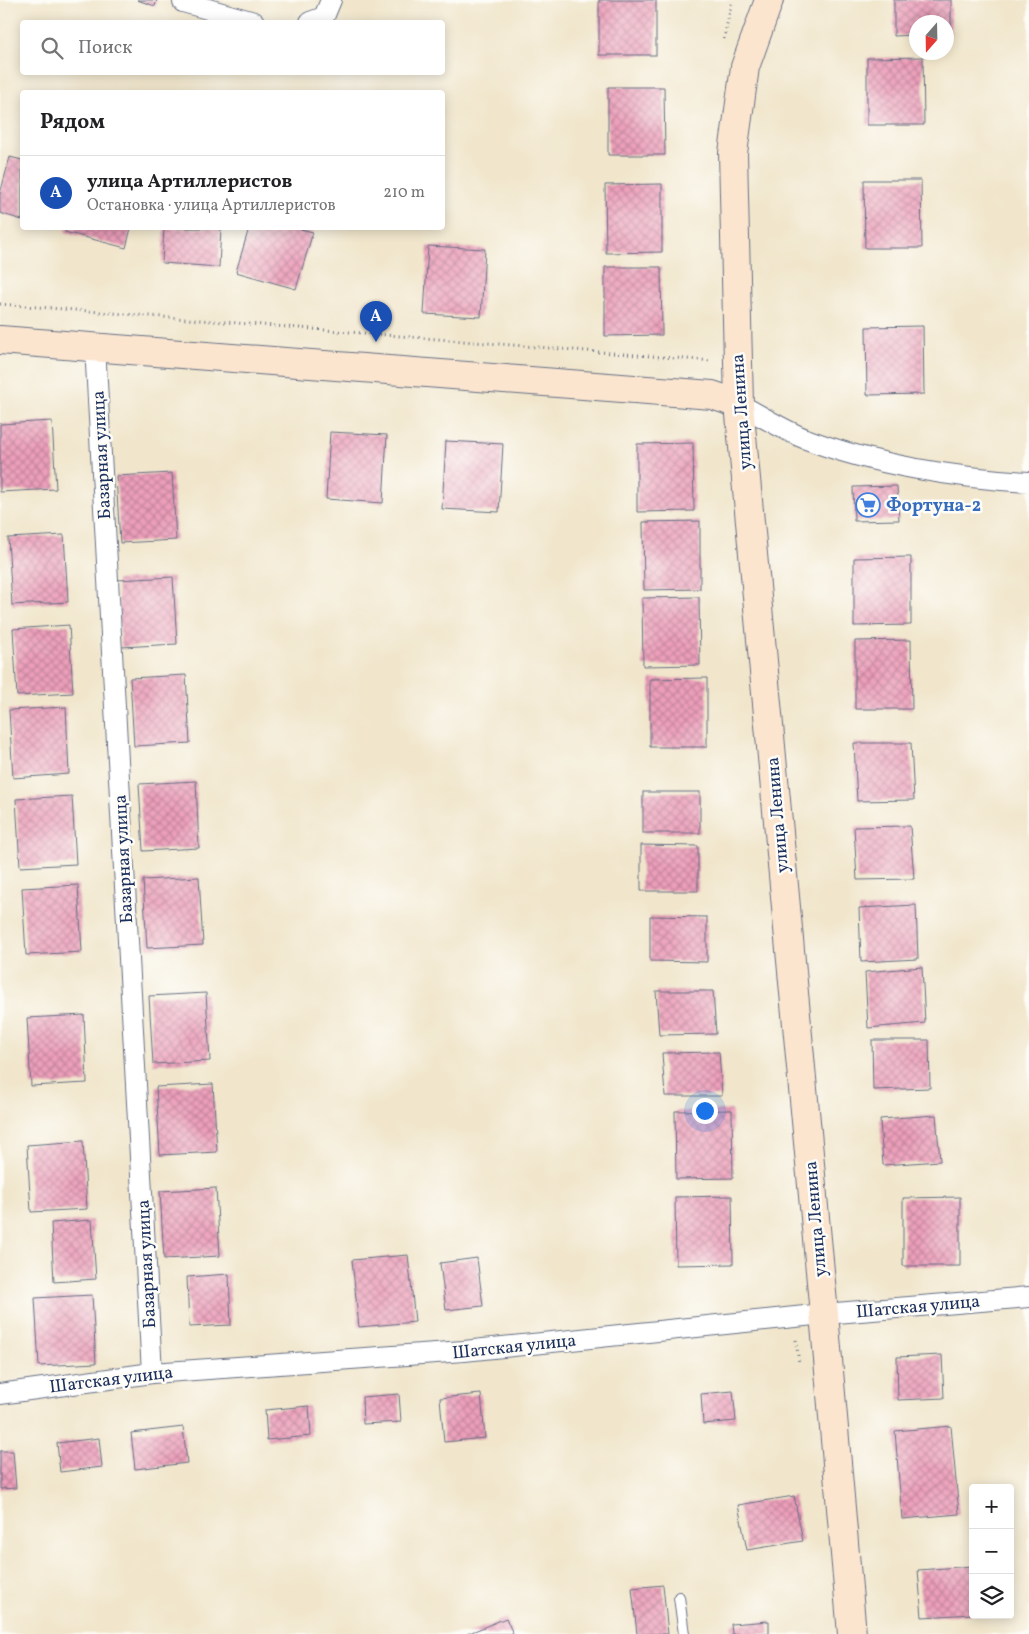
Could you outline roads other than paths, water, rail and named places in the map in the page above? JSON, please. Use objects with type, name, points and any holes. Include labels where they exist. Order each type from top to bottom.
[{"type":"main road","name":"улица Ленина","points":[[769,0],[745,67],[732,154],[739,404],[852,1634]]},
{"type":"main road","points":[[0,340],[712,395],[739,404]]},
{"type":"street","points":[[316,20],[324,17],[331,0]]},
{"type":"street","points":[[183,2],[247,20]]},
{"type":"street","name":"Базарная улица","points":[[95,346],[152,1373]]},
{"type":"street","points":[[739,404],[804,439],[872,461],[986,480],[1029,482]]},
{"type":"street","name":"Шатская улица","points":[[0,1394],[152,1373],[464,1351],[824,1314],[1029,1297]]},
{"type":"lane","points":[[679,1597],[684,1634]]},
{"type":"place","name":"улица Артиллеристов","points":[[376,342]]},
{"type":"place","name":"Фортуна-2","points":[[868,505]]}]
